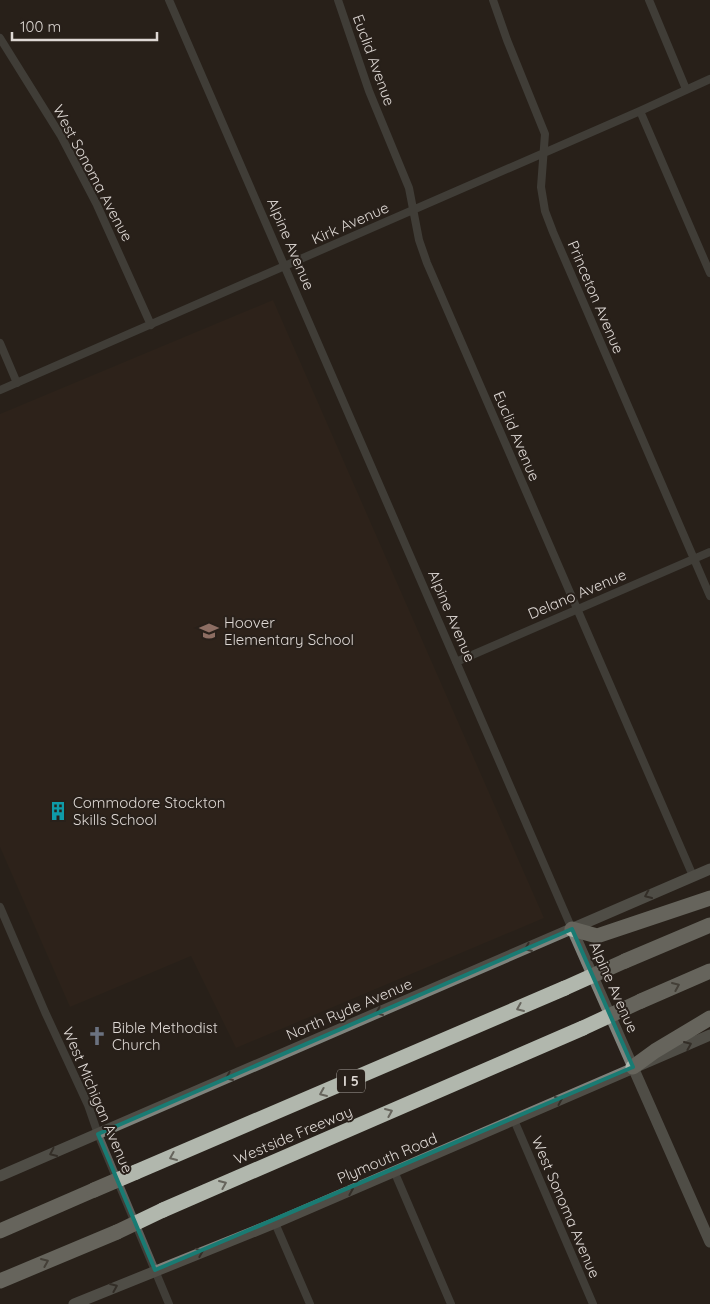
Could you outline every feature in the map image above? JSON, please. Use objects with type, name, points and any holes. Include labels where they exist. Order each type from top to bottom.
[{"type":"highway","points":[[572,929],[597,936],[710,898]]},
{"type":"highway","name":"Westside Freeway","points":[[0,1231],[710,925]]},
{"type":"highway","name":"Westside Freeway","points":[[0,1281],[117,1232],[163,1210],[710,971]]},
{"type":"highway","points":[[634,1067],[655,1051],[710,1018]]},
{"type":"street","name":"Alpine Avenue","points":[[169,0],[572,929],[710,1242]]},
{"type":"street","name":"Euclid Avenue","points":[[338,0],[369,91],[409,188],[419,240],[427,263],[693,876]]},
{"type":"street","name":"Princeton Avenue","points":[[493,0],[545,134],[542,187],[545,210],[550,225],[710,596]]},
{"type":"street","points":[[649,0],[686,89]]},
{"type":"street","name":"West Sonoma Avenue","points":[[0,38],[66,145],[97,205],[151,325]]},
{"type":"street","name":"Kirk Avenue","points":[[0,390],[710,79]]},
{"type":"street","points":[[640,111],[710,272]]},
{"type":"street","points":[[0,343],[17,383]]},
{"type":"street","name":"Delano Avenue","points":[[456,662],[710,552]]},
{"type":"street","name":"North Ryde Avenue","points":[[0,1176],[710,868]]},
{"type":"street","name":"West Michigan Avenue","points":[[0,907],[45,1012],[88,1105],[98,1134],[169,1304]]},
{"type":"street","name":"Plymouth Road","points":[[74,1304],[275,1223],[710,1035]]},
{"type":"street","name":"West Sonoma Avenue","points":[[514,1120],[593,1304]]},
{"type":"street","points":[[394,1171],[451,1304]]},
{"type":"street","points":[[275,1223],[310,1304]]},
{"type":"highlighted area","points":[[572,929],[633,1067],[155,1270],[98,1134]]},
{"type":"shaded area","name":"Hoover Elementary School","points":[[273,300],[544,918],[236,1048],[191,956],[70,1007],[0,847],[0,414]]},
{"type":"place","name":"Hoover Elementary School","points":[[209,631]]},
{"type":"place","name":"Commodore Stockton Skills School","points":[[58,811]]},
{"type":"place","name":"Bible Methodist Church","points":[[97,1036]]}]
